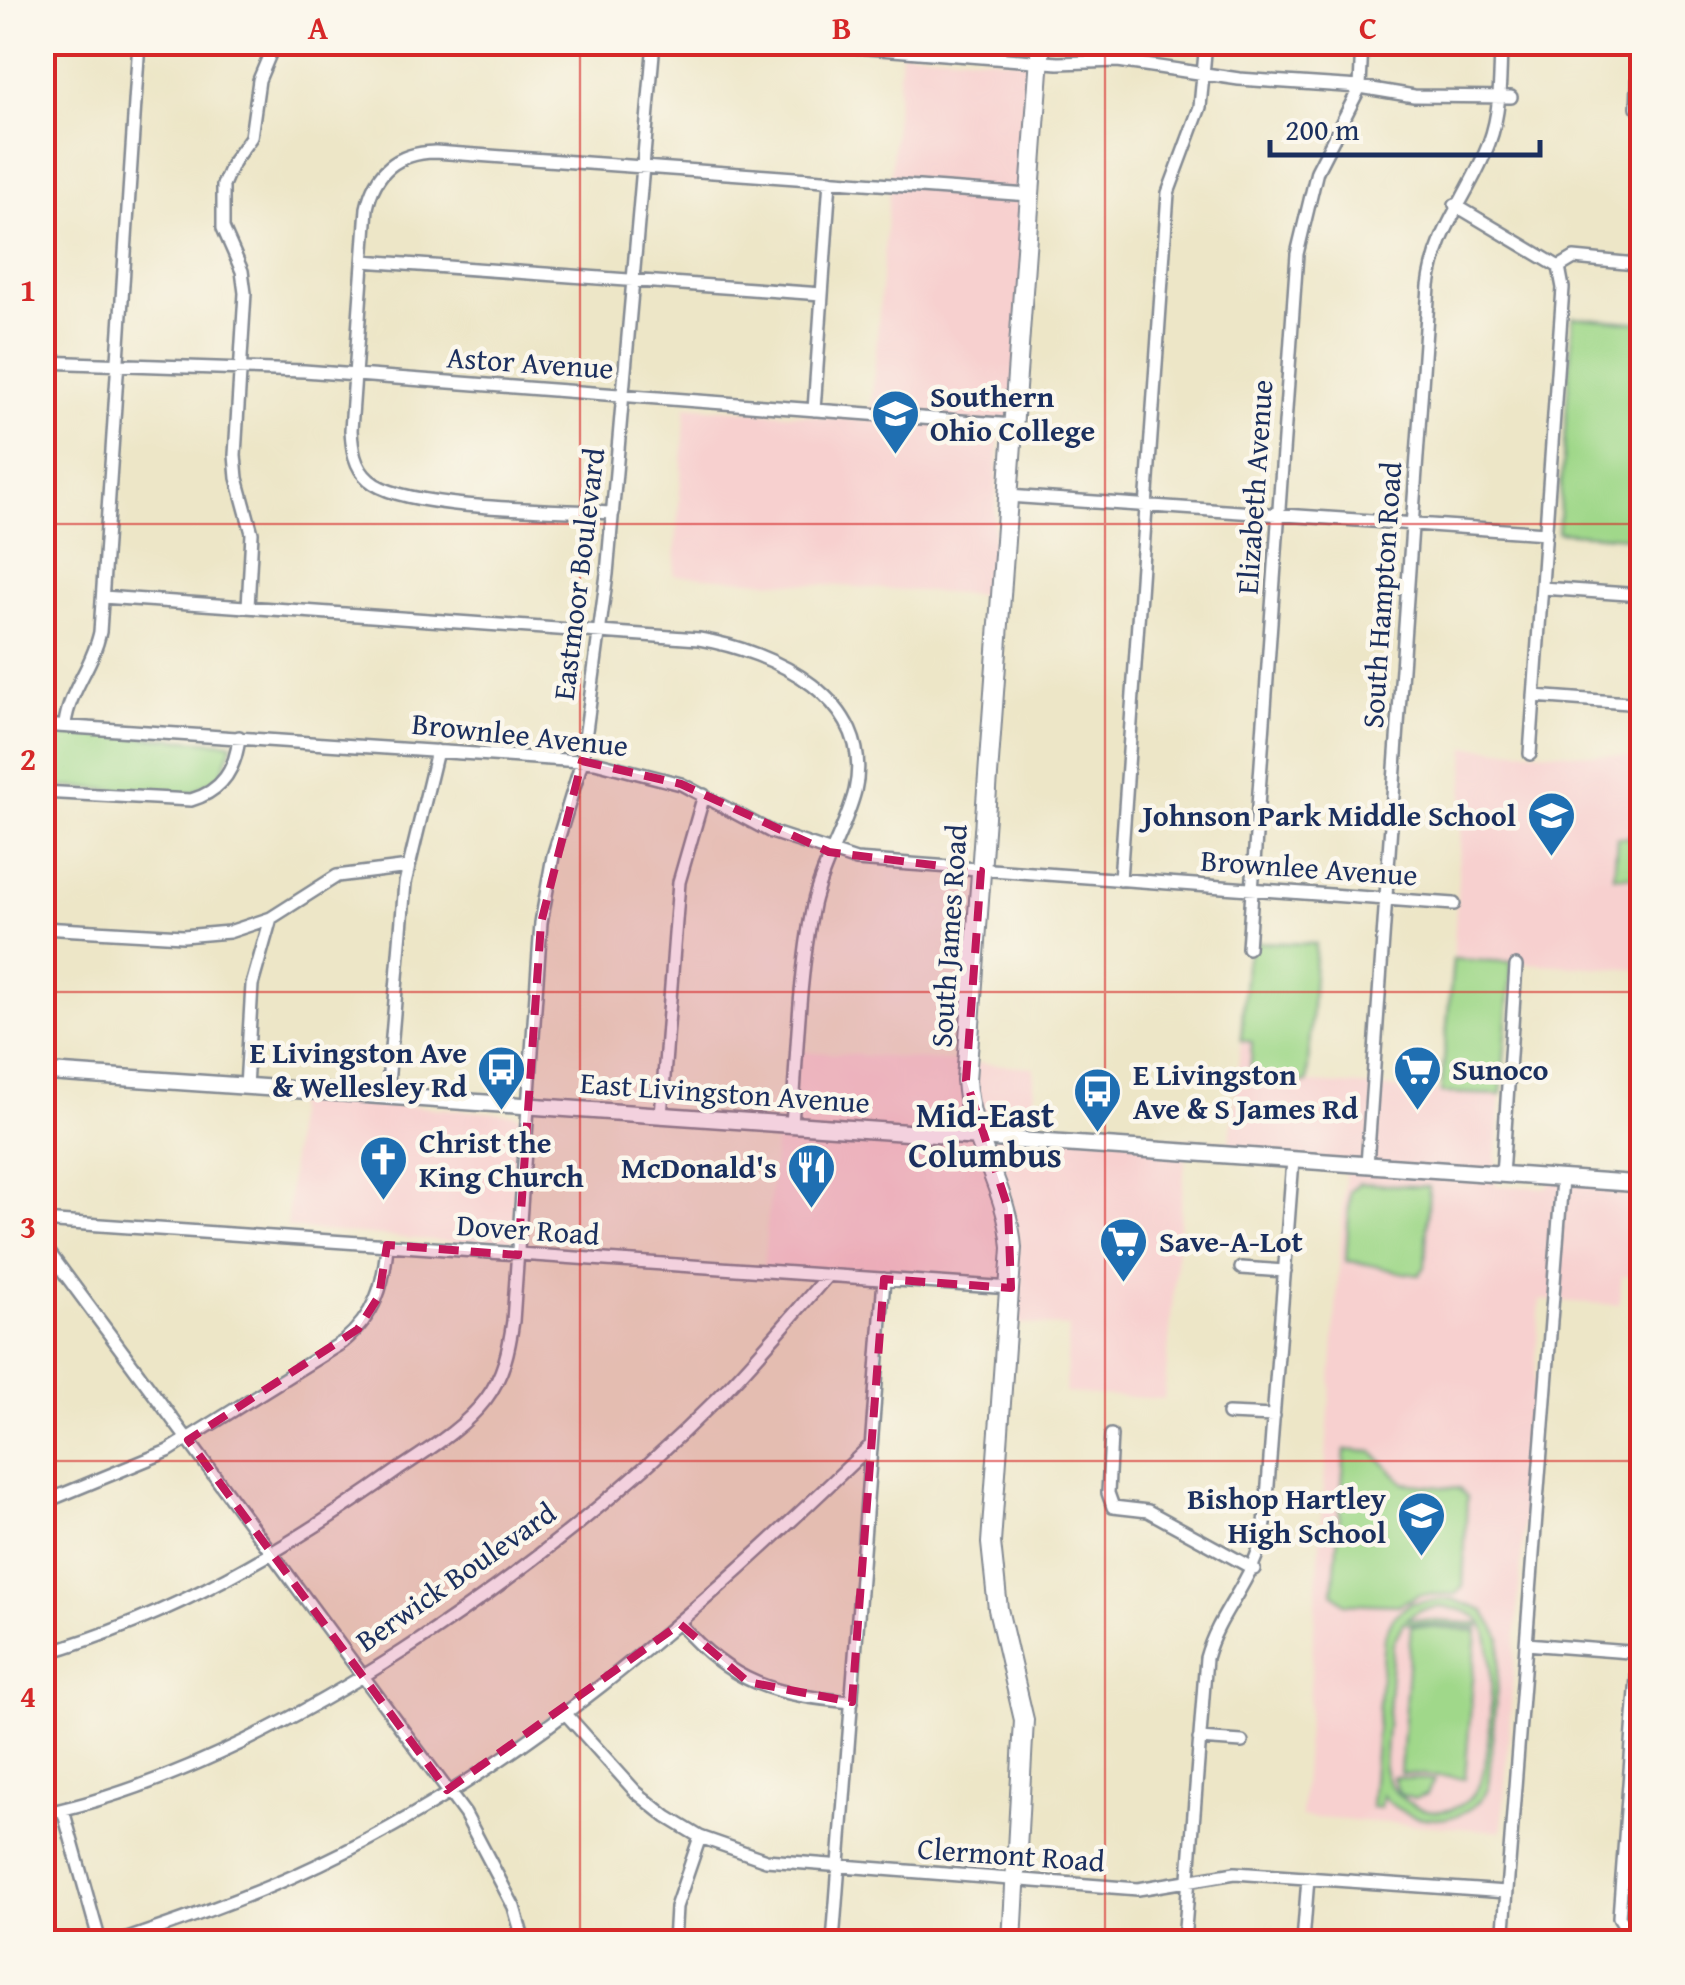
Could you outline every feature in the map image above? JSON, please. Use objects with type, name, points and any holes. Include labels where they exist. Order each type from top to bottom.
[{"type":"main road","name":"South James Road","points":[[1012,1942],[1024,1720],[994,1589],[991,1544],[1011,1288],[1008,1208],[970,1115],[966,1080],[1041,52]]},
{"type":"main road","name":"East Livingston Avenue","points":[[42,1072],[1639,1184]]},
{"type":"street","points":[[65,724],[68,704],[93,660],[103,596],[139,42]]},
{"type":"street","points":[[248,607],[252,532],[236,470],[244,281],[223,228],[224,185],[232,162],[251,137],[260,80],[275,42]]},
{"type":"street","name":"Eastmoor Boulevard","points":[[42,1654],[170,1607],[273,1553],[452,1432],[486,1399],[510,1344],[541,923],[553,856],[582,761],[599,632],[614,513],[654,42]]},
{"type":"street","points":[[791,42],[1041,52],[1414,96],[1505,96]]},
{"type":"street","points":[[1120,880],[1168,194],[1200,107],[1206,42]]},
{"type":"street","name":"Elizabeth Avenue","points":[[1248,948],[1300,230],[1317,171],[1360,87],[1362,42]]},
{"type":"street","name":"South Hampton Road","points":[[1367,1165],[1432,264],[1455,206],[1490,141],[1505,96],[1502,42]]},
{"type":"street","points":[[1640,42],[1640,107]]},
{"type":"street","points":[[614,513],[412,499],[390,494],[371,482],[358,467],[352,446],[355,375],[369,199],[380,175],[405,156],[435,152],[1030,194]]},
{"type":"street","points":[[814,410],[830,180]]},
{"type":"street","points":[[1455,206],[1559,268],[1564,288],[1530,754]]},
{"type":"street","points":[[1559,268],[1574,258],[1636,264]]},
{"type":"street","points":[[364,261],[822,294]]},
{"type":"street","name":"Astor Avenue","points":[[42,362],[355,375],[1013,425]]},
{"type":"street","points":[[1008,496],[1546,533]]},
{"type":"street","points":[[1542,588],[1642,595]]},
{"type":"street","points":[[103,596],[727,644],[786,667],[820,690],[847,727],[857,760],[852,799],[828,852],[812,910],[792,1125]]},
{"type":"street","points":[[1534,696],[1642,704]]},
{"type":"street","name":"Brownlee Avenue","points":[[42,725],[582,761],[656,776],[704,795],[771,832],[856,860],[1454,904]]},
{"type":"street","points":[[42,792],[191,800],[205,796],[228,776],[239,736]]},
{"type":"street","points":[[387,1096],[398,940],[408,867],[436,751]]},
{"type":"street","points":[[660,1116],[679,882],[704,795]]},
{"type":"street","points":[[42,928],[206,936],[272,918],[337,876],[408,867]]},
{"type":"street","points":[[246,1086],[252,985],[272,918]]},
{"type":"street","points":[[1502,1175],[1516,966]]},
{"type":"street","points":[[1639,1184],[1642,1100]]},
{"type":"street","points":[[1184,1942],[1210,1643],[1254,1570],[1265,1524],[1293,1160]]},
{"type":"street","points":[[1502,1942],[1562,1179]]},
{"type":"street","name":"Dover Road","points":[[42,1221],[1011,1288]]},
{"type":"street","points":[[42,1243],[448,1790],[514,1908],[524,1942]]},
{"type":"street","points":[[42,1503],[188,1440],[358,1329],[379,1296],[387,1245]]},
{"type":"street","points":[[1242,1268],[1285,1271]]},
{"type":"street","name":"Berwick Boulevard","points":[[42,1814],[190,1766],[299,1712],[461,1612],[644,1469],[718,1398],[828,1276]]},
{"type":"street","points":[[833,1942],[884,1280]]},
{"type":"street","points":[[1228,1414],[1274,1416]]},
{"type":"street","points":[[1111,1435],[1108,1493],[1113,1507],[1148,1511],[1254,1570]]},
{"type":"street","points":[[118,1942],[298,1874],[448,1790],[565,1713],[680,1624],[872,1444]]},
{"type":"street","points":[[1642,1611],[1621,1924],[1642,1930]]},
{"type":"street","points":[[680,1624],[702,1648],[748,1682],[804,1698],[852,1702]]},
{"type":"street","points":[[1526,1644],[1641,1653]]},
{"type":"street","name":"Clermont Road","points":[[565,1713],[636,1792],[700,1836],[766,1860],[1138,1889],[1235,1873],[1506,1892]]},
{"type":"street","points":[[1199,1739],[1242,1742]]},
{"type":"street","points":[[63,1810],[100,1942]]},
{"type":"street","points":[[674,1942],[676,1907],[700,1836]]},
{"type":"street","points":[[1304,1942],[1308,1878]]},
{"type":"highlighted area","points":[[582,761],[681,784],[829,852],[981,871],[966,1080],[1008,1208],[1011,1288],[884,1279],[852,1702],[748,1682],[680,1624],[447,1790],[188,1440],[358,1329],[379,1296],[387,1245],[518,1255],[541,923]]},
{"type":"shaded area","points":[[901,51],[1039,61],[1013,431],[1000,434],[990,596],[674,575],[686,406],[870,420]]},
{"type":"shaded area","name":"Johnson Park Middle School","points":[[1466,747],[1642,757],[1642,970],[1453,959]]},
{"type":"shaded area","points":[[1241,1040],[1252,1042],[1250,1079],[1501,1095],[1495,1185],[1548,1188],[1550,1177],[1642,1184],[1642,1277],[1622,1276],[1619,1305],[1540,1300],[1502,1831],[1301,1817],[1346,1164],[1186,1152],[1164,1399],[1065,1393],[1069,1327],[1008,1323],[1011,1286],[763,1270],[777,1122],[791,1123],[798,1051],[1034,1067],[1033,1132],[1230,1141]]},
{"type":"shaded area","points":[[295,1097],[516,1114],[522,1118],[512,1243],[509,1247],[287,1228]]},
{"type":"green space","points":[[1573,317],[1642,323],[1642,538],[1558,532]]},
{"type":"green space","points":[[42,730],[232,746],[221,775],[190,794],[43,786]]},
{"type":"green space","points":[[1636,781],[1642,782],[1642,877],[1614,876],[1617,837],[1627,838],[1633,832]]},
{"type":"green space","points":[[1254,942],[1316,944],[1307,1083],[1250,1079],[1252,1042],[1241,1040],[1246,965]]},
{"type":"green space","points":[[1453,959],[1512,962],[1501,1095],[1441,1093]]},
{"type":"green space","points":[[1359,1183],[1429,1187],[1425,1267],[1419,1275],[1346,1261],[1350,1191]]},
{"type":"green space","points":[[1345,1450],[1373,1452],[1404,1483],[1459,1489],[1467,1497],[1463,1587],[1456,1594],[1419,1595],[1398,1605],[1344,1603],[1333,1593]]},
{"type":"green space","points":[[1452,1599],[1484,1611],[1501,1639],[1488,1789],[1479,1802],[1452,1817],[1422,1818],[1393,1806],[1382,1795],[1380,1808],[1371,1807],[1384,1637],[1393,1618],[1410,1603]],"holes":[[[1440,1607],[1469,1612],[1482,1623],[1490,1655],[1491,1705],[1486,1756],[1477,1789],[1466,1802],[1438,1811],[1424,1809],[1398,1794],[1384,1768],[1393,1643],[1403,1623],[1479,1628],[1479,1624],[1407,1619],[1419,1610]]]},
{"type":"green space","points":[[1411,1626],[1477,1631],[1465,1778],[1400,1773]]},
{"type":"green space","points":[[1393,1777],[1434,1780],[1427,1794],[1414,1799],[1399,1794]]},
{"type":"place","name":"Southern Ohio College","points":[[895,456]]},
{"type":"place","name":"Johnson Park Middle School","points":[[1551,858]]},
{"type":"place","name":"E Livingston Ave & Wellesley Rd","points":[[502,1112]]},
{"type":"place","name":"Sunoco","points":[[1417,1112]]},
{"type":"place","name":"E Livingston Ave & S James Rd","points":[[1098,1134]]},
{"type":"place","name":"Christ the King Church","points":[[384,1202]]},
{"type":"place","name":"McDonald's","points":[[812,1210]]},
{"type":"place","name":"Save-A-Lot","points":[[1124,1284]]},
{"type":"place","name":"Bishop Hartley High School","points":[[1421,1558]]},
{"type":"district","name":"Mid-East Columbus","points":[[985,1135]]}]
